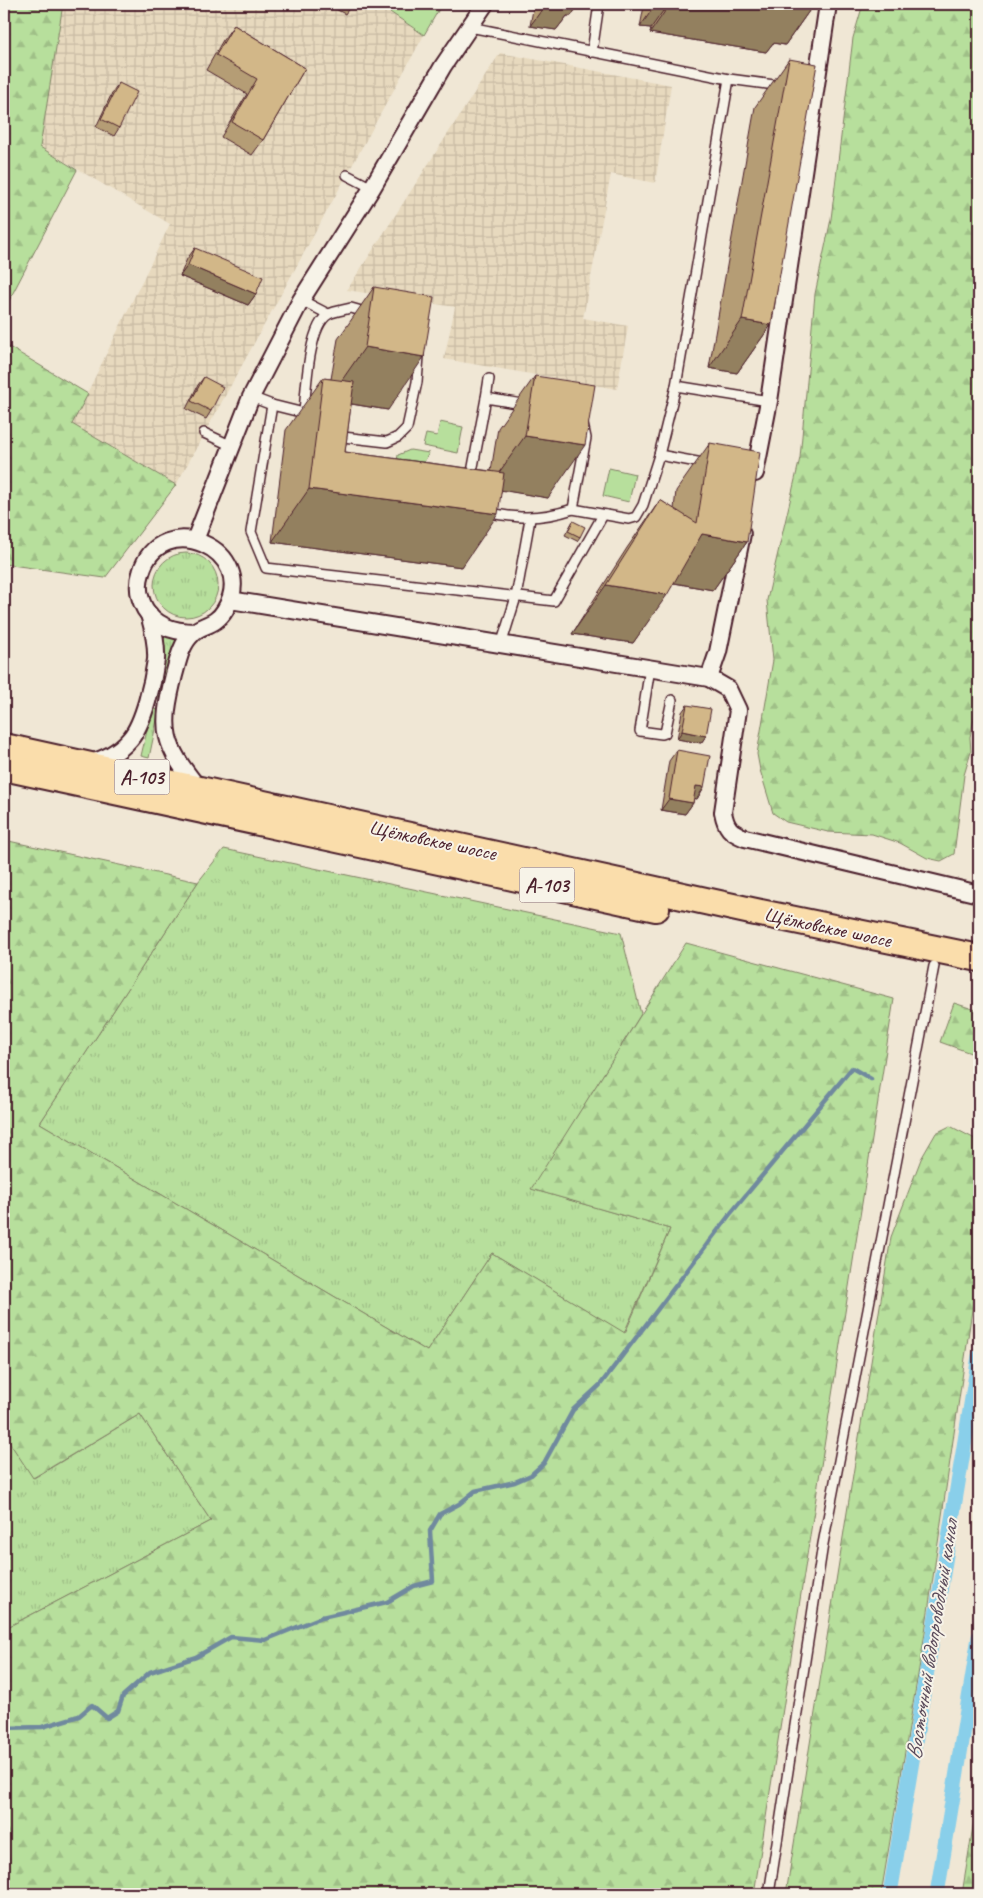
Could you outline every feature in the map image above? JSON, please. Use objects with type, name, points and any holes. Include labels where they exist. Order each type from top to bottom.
[{"type":"main road","name":"Щёлковское шоссе","points":[[4,747],[751,911],[979,958]]},
{"type":"main road","name":"Щёлковское шоссе","points":[[4,767],[487,873],[979,976]]},
{"type":"street","points":[[195,540],[230,445],[251,397],[301,300],[372,188],[443,66],[485,4]]},
{"type":"street","points":[[751,492],[750,472],[769,402],[805,89],[828,4]]},
{"type":"street","points":[[709,678],[718,652],[745,520]]},
{"type":"street","points":[[86,764],[106,758],[120,749],[138,727],[156,659],[152,626],[139,591],[142,566],[149,556],[170,542],[182,539],[195,540],[209,545],[225,562],[229,569],[232,584],[230,600],[225,611],[216,621],[194,632],[186,642],[179,658],[166,706],[166,734],[171,752],[199,789]]},
{"type":"street","points":[[230,600],[502,642],[709,678],[728,688],[738,710],[723,812],[726,825],[731,832],[745,838],[979,894]]},
{"type":"street","points":[[148,614],[158,623],[169,629],[181,632],[194,632]]},
{"type":"lane","points":[[592,52],[599,4]]},
{"type":"lane","points":[[470,27],[729,79],[805,89]]},
{"type":"lane","points":[[490,379],[460,509],[530,519],[550,517],[573,509],[629,519],[636,517],[644,504],[659,455],[676,386],[729,79]]},
{"type":"lane","points":[[347,175],[372,188]]},
{"type":"lane","points":[[301,300],[328,314]]},
{"type":"lane","points":[[251,397],[272,405],[304,413],[343,437],[387,442],[398,437],[407,428],[417,382],[419,356],[414,338],[397,321],[351,308],[328,314],[318,326],[313,344],[304,413]]},
{"type":"lane","points":[[676,386],[769,402]]},
{"type":"lane","points":[[486,398],[570,412],[583,424],[586,438],[573,509]]},
{"type":"lane","points":[[272,405],[252,532],[266,568],[554,600],[603,515]]},
{"type":"lane","points":[[204,433],[230,445]]},
{"type":"lane","points":[[341,446],[343,437]]},
{"type":"lane","points":[[659,455],[717,466]]},
{"type":"lane","points":[[502,642],[516,597],[530,519]]},
{"type":"lane","points":[[650,668],[640,731],[665,733],[672,700]]},
{"type":"lane","points":[[769,1894],[823,1544],[934,966]]},
{"type":"shaded area","points":[[63,4],[378,4],[424,35],[176,485],[72,424],[170,224],[40,147]]},
{"type":"shaded area","points":[[500,53],[671,85],[655,183],[611,174],[583,318],[628,326],[617,389],[444,359],[455,307],[347,290]]},
{"type":"green space","points":[[4,4],[63,4],[40,147],[77,170],[4,310]]},
{"type":"green space","points":[[378,4],[442,4],[424,35]]},
{"type":"green space","points":[[863,4],[979,4],[979,696],[970,737],[971,752],[964,775],[954,854],[941,861],[927,858],[900,843],[872,834],[828,832],[786,822],[773,813],[757,754],[773,660],[767,600],[800,458],[815,294],[831,219],[853,38]]},
{"type":"green space","points":[[4,344],[88,394],[72,424],[176,485],[105,578],[4,564]]},
{"type":"green space","points":[[440,422],[463,427],[458,453],[423,446],[426,434],[437,436]]},
{"type":"green space","points":[[410,450],[429,453],[423,464],[395,472],[398,455]]},
{"type":"green space","points":[[609,468],[635,474],[629,502],[603,496]]},
{"type":"green space","points":[[180,553],[192,553],[209,562],[216,573],[218,585],[216,597],[209,608],[192,617],[180,617],[168,612],[159,603],[154,591],[154,579],[159,567],[168,558]]},
{"type":"green space","points":[[164,635],[181,638],[162,700],[155,698],[165,654]]},
{"type":"green space","points":[[152,709],[159,710],[149,758],[141,756]]},
{"type":"green space","points":[[4,840],[198,882],[40,1123],[427,1351],[492,1253],[625,1333],[670,1229],[531,1189],[686,943],[894,999],[754,1894],[4,1894],[4,1629],[211,1521],[140,1414],[33,1478],[4,1434]]},
{"type":"green space","points":[[224,849],[621,933],[641,1014],[532,1189],[670,1229],[624,1333],[492,1253],[427,1351],[40,1123],[198,882]]},
{"type":"green space","points":[[954,1003],[979,1011],[979,1056],[940,1042]]},
{"type":"green space","points":[[950,1126],[979,1141],[979,1262],[924,1639],[881,1894],[786,1894],[891,1237],[921,1159],[936,1133]]},
{"type":"green space","points":[[140,1414],[211,1521],[4,1629],[4,1434],[34,1478]]},
{"type":"green space","points":[[979,1790],[979,1894],[962,1894]]},
{"type":"building","points":[[234,25],[305,68],[263,140],[232,122],[257,79],[216,55]]},
{"type":"building","points":[[789,59],[817,64],[771,325],[742,320]]},
{"type":"building","points":[[119,83],[137,92],[119,128],[101,119]]},
{"type":"building","points":[[195,248],[263,277],[256,294],[188,265]]},
{"type":"building","points":[[374,287],[434,297],[424,357],[365,347]]},
{"type":"building","points":[[535,376],[595,385],[585,445],[525,436]]},
{"type":"building","points":[[204,377],[223,387],[211,411],[191,401]]},
{"type":"building","points":[[323,378],[354,382],[345,452],[504,473],[498,514],[309,489]]},
{"type":"building","points":[[710,443],[760,452],[747,542],[702,534],[667,595],[606,585],[660,500],[697,523]]},
{"type":"building","points":[[573,521],[585,527],[580,537],[568,531]]},
{"type":"building","points":[[687,705],[711,709],[706,736],[682,731]]},
{"type":"building","points":[[677,750],[710,756],[704,787],[696,786],[693,803],[669,799]]},
{"type":"waterway","points":[[4,1728],[42,1727],[79,1716],[92,1705],[107,1718],[118,1711],[123,1696],[150,1672],[196,1657],[231,1637],[265,1640],[322,1617],[387,1602],[414,1586],[433,1581],[430,1531],[440,1514],[459,1504],[475,1491],[515,1482],[531,1475],[544,1463],[573,1410],[600,1385],[731,1213],[852,1068],[871,1079]]},
{"type":"waterway","name":"Восточный водопроводный канал","points":[[890,1894],[979,1356]]},
{"type":"waterway","name":"Восточный водопроводный канал","points":[[937,1894],[979,1637]]}]
